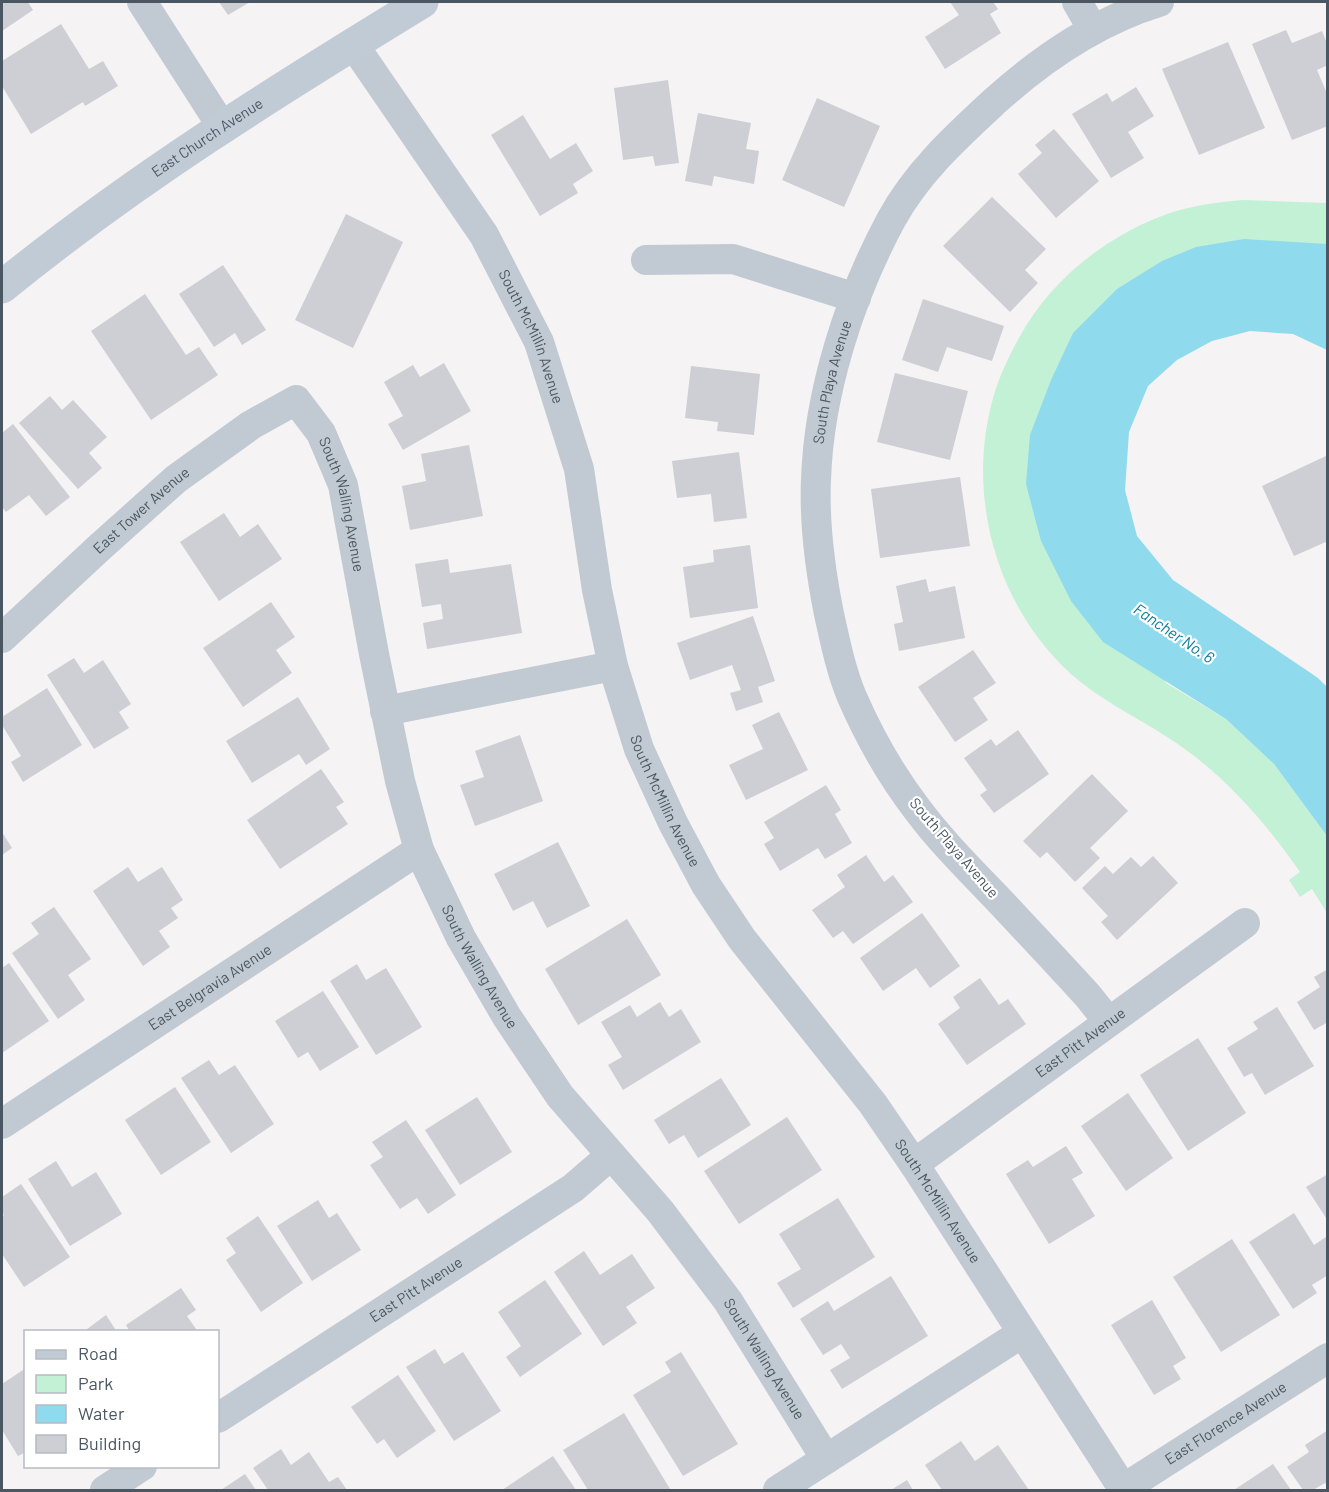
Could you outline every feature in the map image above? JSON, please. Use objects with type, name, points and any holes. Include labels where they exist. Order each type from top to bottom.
[{"type":"street","points":[[142,2],[223,128]]},
{"type":"street","name":"East Church Avenue","points":[[2,287],[98,212],[223,128],[422,2]]},
{"type":"street","points":[[1077,2],[1092,28]]},
{"type":"street","name":"South Playa Avenue","points":[[1108,1021],[1088,996],[916,808],[876,746],[851,694],[833,632],[821,577],[817,535],[816,479],[820,435],[833,371],[856,298],[892,219],[943,148],[1022,77],[1092,28],[1159,2]]},
{"type":"street","name":"South McMillin Avenue","points":[[353,44],[484,235],[539,342],[579,469],[597,590],[613,666],[639,749],[673,823],[706,885],[742,939],[873,1104],[1123,1490]]},
{"type":"street","points":[[646,260],[733,259],[856,298]]},
{"type":"street","name":"East Tower Avenue","points":[[2,638],[100,546],[176,479],[251,425],[296,400]]},
{"type":"street","name":"South Walling Avenue","points":[[296,400],[321,433],[343,485],[400,782],[419,850],[461,938],[507,1017],[560,1096],[660,1211],[728,1301],[826,1459]]},
{"type":"street","points":[[385,711],[613,666]]},
{"type":"street","name":"East Belgravia Avenue","points":[[2,1124],[419,850]]},
{"type":"street","name":"East Pitt Avenue","points":[[914,1164],[1245,923]]},
{"type":"street","name":"East Pitt Avenue","points":[[219,1417],[573,1188],[610,1156]]},
{"type":"street","points":[[778,1491],[1023,1333]]},
{"type":"street","name":"East Florence Avenue","points":[[1123,1490],[1328,1358]]},
{"type":"street","points":[[105,1491],[140,1468]]},
{"type":"green space","points":[[1244,200],[1327,203],[1327,244],[1319,244],[1073,333],[1166,683],[1226,719],[1274,764],[1327,836],[1327,913],[1312,889],[1300,897],[1289,880],[1300,872],[1256,815],[1223,781],[1187,750],[1082,683],[1045,646],[1023,615],[1006,581],[993,545],[986,508],[983,470],[986,432],[994,395],[1015,345],[1047,297],[1082,262],[1124,234],[1147,222],[1188,208]]},
{"type":"water","name":"Fancher No. 6","points":[[1244,239],[1327,244],[1327,350],[1293,334],[1250,331],[1212,341],[1177,360],[1148,386],[1129,432],[1125,490],[1137,536],[1173,580],[1318,678],[1327,687],[1327,836],[1274,764],[1226,719],[1103,642],[1071,601],[1041,541],[1026,484],[1030,435],[1051,380],[1073,333],[1117,289],[1162,261],[1196,247]]},
{"type":"building","points":[[2,2],[28,2],[33,10],[2,31]]},
{"type":"building","points":[[219,2],[250,2],[228,15]]},
{"type":"building","points":[[950,2],[993,2],[998,9],[990,14],[1001,33],[945,69],[925,37],[959,15]]},
{"type":"building","points":[[61,24],[89,69],[103,61],[118,86],[85,106],[83,102],[31,134],[2,86],[2,61]]},
{"type":"building","points":[[1286,30],[1292,43],[1322,31],[1328,46],[1328,65],[1317,70],[1328,96],[1328,126],[1292,140],[1252,44]]},
{"type":"building","points":[[1228,42],[1265,128],[1199,155],[1162,69]]},
{"type":"building","points":[[668,80],[679,163],[655,166],[653,156],[623,160],[614,88]]},
{"type":"building","points":[[1136,87],[1154,116],[1128,132],[1144,158],[1111,178],[1072,114],[1107,93],[1112,102]]},
{"type":"building","points":[[817,98],[880,126],[844,207],[782,180]]},
{"type":"building","points":[[698,113],[751,123],[746,149],[759,151],[754,184],[714,176],[712,186],[685,181]]},
{"type":"building","points":[[523,115],[550,159],[576,143],[593,171],[573,184],[578,193],[540,216],[491,135]]},
{"type":"building","points":[[1054,129],[1099,181],[1056,218],[1018,174],[1042,153],[1035,145]]},
{"type":"building","points":[[992,197],[1046,249],[1025,270],[1038,283],[1010,312],[943,246]]},
{"type":"building","points":[[346,214],[403,242],[353,348],[295,320]]},
{"type":"building","points":[[223,265],[266,330],[242,345],[235,333],[214,347],[179,294]]},
{"type":"building","points":[[145,294],[186,355],[199,347],[218,375],[151,420],[91,331]]},
{"type":"building","points":[[923,299],[1004,326],[992,361],[947,347],[938,372],[902,360]]},
{"type":"building","points":[[444,363],[471,411],[403,450],[388,424],[403,416],[384,382],[413,365],[420,377]]},
{"type":"building","points":[[691,366],[760,374],[754,435],[717,431],[718,422],[685,418]]},
{"type":"building","points":[[895,373],[968,391],[950,460],[877,442]]},
{"type":"building","points":[[50,396],[62,410],[73,400],[107,437],[89,453],[102,468],[78,489],[19,423]]},
{"type":"building","points":[[13,424],[70,497],[46,516],[29,495],[6,512],[2,507],[2,433]]},
{"type":"building","points":[[469,445],[483,516],[410,530],[402,486],[426,481],[421,454]]},
{"type":"building","points":[[739,452],[747,518],[714,522],[711,494],[677,498],[672,461]]},
{"type":"building","points":[[1328,455],[1328,541],[1294,556],[1262,486]]},
{"type":"building","points":[[960,477],[970,546],[880,558],[871,489]]},
{"type":"building","points":[[224,513],[240,537],[258,524],[282,559],[219,601],[180,542]]},
{"type":"building","points":[[750,545],[758,608],[690,618],[683,567],[714,562],[713,550]]},
{"type":"building","points":[[448,559],[450,573],[511,564],[522,633],[427,649],[423,623],[443,619],[441,604],[422,607],[415,564]]},
{"type":"building","points":[[926,579],[929,592],[955,586],[965,638],[899,651],[894,624],[903,622],[896,586]]},
{"type":"building","points":[[271,602],[295,637],[276,650],[292,673],[243,707],[203,648]]},
{"type":"building","points":[[753,616],[775,681],[758,687],[763,702],[736,711],[730,693],[741,690],[732,665],[690,680],[677,643]]},
{"type":"building","points":[[973,650],[996,683],[973,698],[988,720],[955,742],[918,687]]},
{"type":"building","points":[[74,658],[84,673],[103,660],[131,704],[119,712],[129,728],[94,749],[47,675]]},
{"type":"building","points":[[47,688],[82,745],[23,782],[11,762],[21,756],[2,725],[2,717]]},
{"type":"building","points":[[298,697],[330,749],[306,765],[299,754],[252,783],[226,741]]},
{"type":"building","points":[[779,712],[808,770],[746,800],[729,765],[763,749],[752,725]]},
{"type":"building","points":[[1018,730],[1049,774],[994,813],[980,795],[987,790],[964,758],[991,739],[996,746]]},
{"type":"building","points":[[520,735],[543,801],[475,826],[460,785],[484,777],[475,751]]},
{"type":"building","points":[[321,769],[344,802],[336,807],[348,824],[280,869],[247,820]]},
{"type":"building","points":[[1092,774],[1128,811],[1090,848],[1100,858],[1075,882],[1047,852],[1040,858],[1023,841]]},
{"type":"building","points":[[826,785],[841,810],[835,814],[852,843],[825,859],[818,848],[780,871],[764,844],[774,838],[764,822]]},
{"type":"building","points":[[2,832],[12,848],[2,855]]},
{"type":"building","points":[[558,842],[590,906],[547,928],[533,901],[513,911],[494,874]]},
{"type":"building","points":[[866,855],[884,882],[893,875],[913,902],[853,944],[843,931],[833,938],[812,910],[845,887],[837,875]]},
{"type":"building","points":[[1153,856],[1178,883],[1117,940],[1101,922],[1108,916],[1082,888],[1105,866],[1113,874],[1131,857],[1141,867]]},
{"type":"building","points":[[128,867],[138,882],[162,867],[183,900],[171,908],[178,918],[159,931],[170,947],[143,966],[93,891]]},
{"type":"building","points":[[54,907],[91,959],[68,975],[85,1000],[58,1019],[12,953],[39,934],[31,923]]},
{"type":"building","points":[[922,913],[960,966],[930,988],[916,968],[883,991],[860,958]]},
{"type":"building","points":[[627,919],[661,975],[578,1025],[545,969]]},
{"type":"building","points":[[9,963],[49,1021],[2,1053],[2,968]]},
{"type":"building","points":[[357,964],[366,980],[386,968],[422,1027],[376,1055],[330,981]]},
{"type":"building","points":[[1328,969],[1328,1022],[1314,1030],[1297,1002],[1320,987],[1314,977]]},
{"type":"building","points":[[980,978],[999,1005],[1008,999],[1026,1024],[967,1065],[938,1024],[960,1008],[953,997]]},
{"type":"building","points":[[323,991],[359,1047],[320,1071],[308,1052],[298,1058],[275,1021]]},
{"type":"building","points":[[660,1002],[669,1017],[681,1009],[701,1042],[623,1090],[608,1065],[622,1057],[601,1022],[630,1005],[637,1017]]},
{"type":"building","points":[[1277,1007],[1314,1066],[1265,1095],[1252,1073],[1244,1077],[1227,1048],[1258,1029],[1253,1022]]},
{"type":"building","points":[[1198,1038],[1246,1113],[1188,1151],[1140,1075]]},
{"type":"building","points":[[209,1060],[219,1075],[235,1065],[274,1124],[231,1153],[181,1078]]},
{"type":"building","points":[[721,1078],[751,1125],[698,1158],[684,1135],[669,1144],[654,1120]]},
{"type":"building","points":[[175,1087],[211,1142],[161,1175],[125,1120]]},
{"type":"building","points":[[1128,1093],[1173,1158],[1126,1191],[1081,1126]]},
{"type":"building","points":[[477,1097],[512,1152],[460,1185],[425,1130]]},
{"type":"building","points":[[787,1117],[822,1170],[739,1224],[704,1171]]},
{"type":"building","points":[[406,1120],[456,1195],[428,1214],[417,1198],[400,1209],[370,1165],[383,1157],[372,1142]]},
{"type":"building","points":[[1066,1146],[1083,1173],[1072,1179],[1095,1216],[1049,1244],[1006,1174],[1028,1160],[1033,1167]]},
{"type":"building","points":[[56,1161],[72,1187],[96,1172],[122,1214],[70,1246],[28,1179]]},
{"type":"building","points":[[1328,1174],[1328,1221],[1306,1187]]},
{"type":"building","points":[[21,1184],[70,1257],[24,1287],[2,1254],[2,1217],[4,1215],[2,1197]]},
{"type":"building","points":[[838,1198],[875,1257],[793,1308],[777,1283],[801,1269],[779,1234]]},
{"type":"building","points":[[318,1200],[329,1218],[337,1213],[361,1250],[312,1281],[277,1226]]},
{"type":"building","points":[[1294,1213],[1314,1245],[1326,1237],[1328,1240],[1328,1275],[1312,1285],[1317,1293],[1293,1309],[1249,1242]]},
{"type":"building","points":[[258,1216],[303,1283],[261,1312],[226,1260],[236,1253],[226,1238]]},
{"type":"building","points":[[1232,1239],[1280,1315],[1221,1352],[1173,1277]]},
{"type":"building","points":[[584,1251],[600,1275],[632,1254],[655,1288],[626,1307],[637,1323],[603,1346],[554,1272]]},
{"type":"building","points":[[891,1276],[928,1336],[842,1389],[830,1370],[850,1358],[841,1344],[823,1355],[800,1319],[828,1301],[834,1311]]},
{"type":"building","points":[[545,1280],[582,1334],[520,1377],[506,1357],[521,1346],[498,1312]]},
{"type":"building","points":[[181,1288],[196,1310],[187,1316],[197,1330],[129,1330],[126,1325]]},
{"type":"building","points":[[1152,1300],[1186,1358],[1173,1366],[1181,1379],[1154,1395],[1111,1325]]},
{"type":"building","points":[[106,1315],[116,1330],[86,1330]]},
{"type":"building","points":[[435,1349],[444,1364],[463,1352],[501,1411],[454,1441],[406,1367]]},
{"type":"building","points":[[681,1352],[738,1444],[683,1476],[633,1395],[671,1372],[665,1362]]},
{"type":"building","points":[[24,1369],[24,1453],[18,1456],[2,1430],[2,1384]]},
{"type":"building","points":[[398,1375],[436,1431],[397,1458],[384,1439],[377,1444],[351,1407]]},
{"type":"building","points":[[624,1413],[670,1489],[588,1490],[563,1450]]},
{"type":"building","points":[[1328,1430],[1328,1487],[1325,1483],[1313,1490],[1303,1490],[1287,1467],[1309,1452],[1305,1445]]},
{"type":"building","points":[[961,1441],[975,1461],[998,1445],[1029,1490],[942,1490],[925,1465]]},
{"type":"building","points":[[281,1449],[291,1465],[309,1452],[329,1482],[338,1477],[347,1490],[268,1490],[253,1468]]},
{"type":"building","points":[[553,1456],[576,1490],[502,1490]]},
{"type":"building","points":[[1273,1464],[1291,1490],[1234,1490]]},
{"type":"building","points":[[245,1474],[256,1490],[221,1490]]},
{"type":"building","points":[[907,1480],[913,1490],[891,1490]]}]
